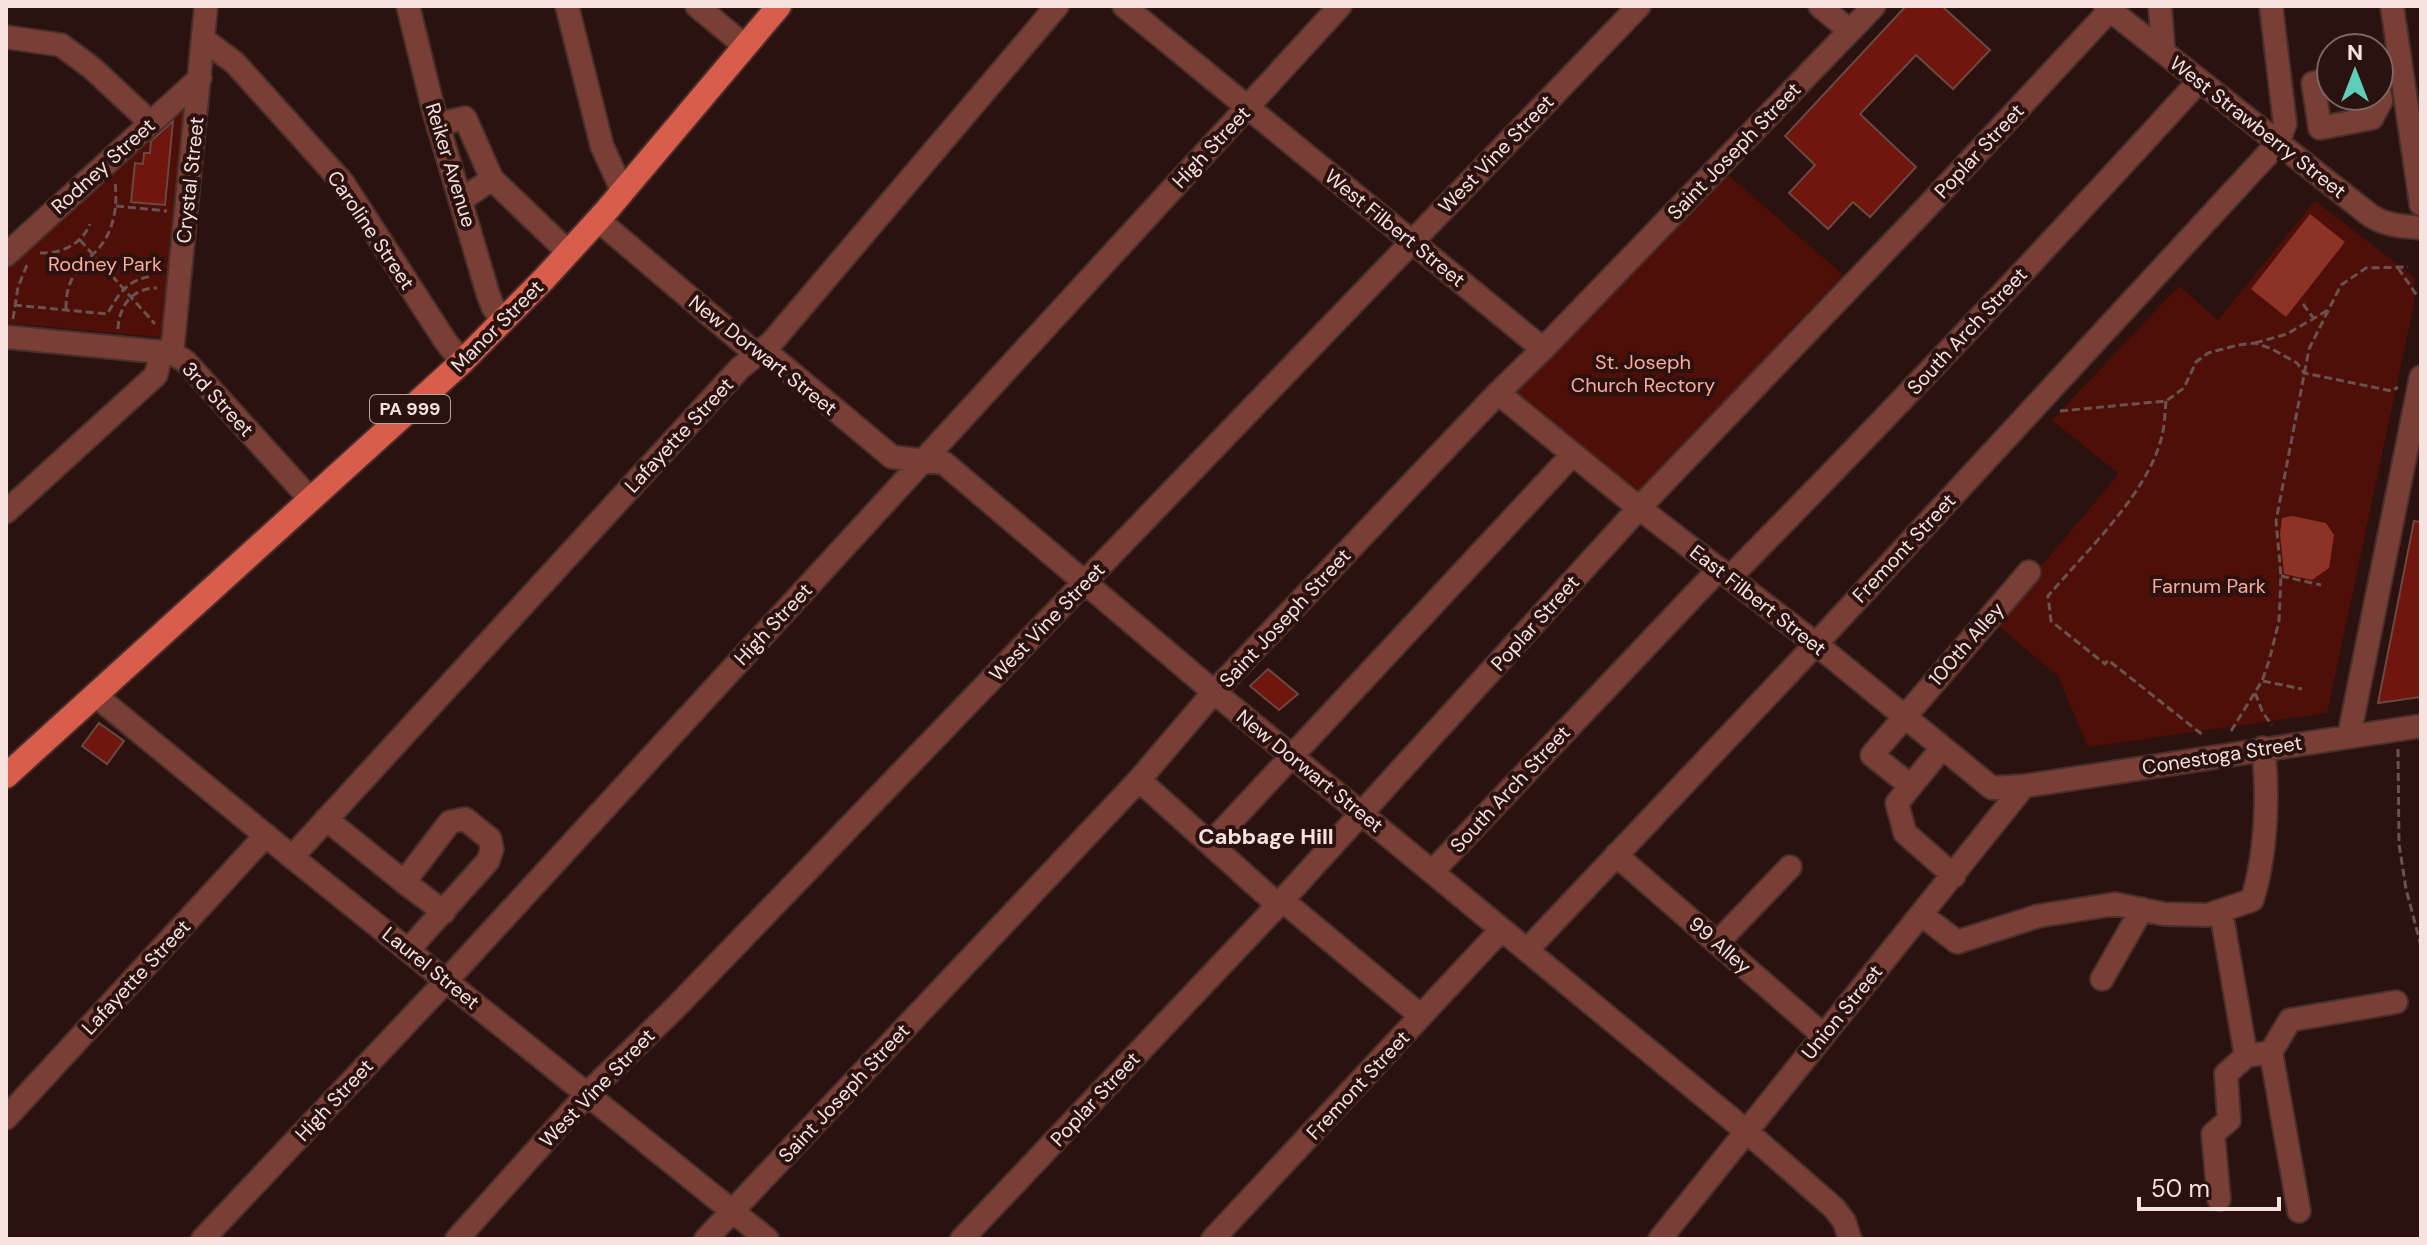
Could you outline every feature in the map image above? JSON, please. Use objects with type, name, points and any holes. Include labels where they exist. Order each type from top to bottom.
[{"type":"main road","name":"Manor Street","points":[[6,776],[462,362],[598,220],[779,6]]},
{"type":"street","name":"Crystal Street","points":[[6,512],[156,375],[166,352],[206,6]]},
{"type":"street","name":"Reiker Avenue","points":[[408,6],[438,124],[488,294],[503,321]]},
{"type":"street","points":[[567,6],[602,146],[622,190]]},
{"type":"street","points":[[697,6],[745,46]]},
{"type":"street","name":"Lafayette Street","points":[[292,857],[729,380],[772,342],[1057,6]]},
{"type":"street","points":[[1124,6],[1248,107]]},
{"type":"street","name":"High Street","points":[[203,1239],[447,980],[1340,6]]},
{"type":"street","name":"West Vine Street","points":[[457,1239],[587,1094],[677,1006],[1639,6]]},
{"type":"street","points":[[1820,6],[1850,31]]},
{"type":"street","name":"Saint Joseph Street","points":[[706,1239],[1139,780],[1214,692],[1498,393],[1874,6]]},
{"type":"street","points":[[2160,6],[2164,33],[2160,49]]},
{"type":"street","points":[[2271,6],[2285,124],[2278,143]]},
{"type":"street","points":[[2391,32],[2392,6]]},
{"type":"street","name":"West Strawberry Street","points":[[2108,8],[2381,222],[2421,228]]},
{"type":"street","name":"Poplar Street","points":[[962,1239],[1280,902],[1639,508],[1926,208],[2108,8]]},
{"type":"street","points":[[6,37],[61,45],[92,68],[151,123]]},
{"type":"street","name":"Caroline Street","points":[[203,39],[235,63],[343,183],[462,362]]},
{"type":"street","name":"Rodney Street","points":[[6,255],[200,78]]},
{"type":"street","name":"South Arch Street","points":[[1433,871],[1725,573],[1820,486],[2199,81]]},
{"type":"street","points":[[2395,92],[2421,204]]},
{"type":"street","name":"West Filbert Street","points":[[1248,107],[1543,349]]},
{"type":"street","points":[[2318,112],[2320,128],[2372,118],[2375,112]]},
{"type":"street","points":[[438,124],[465,118],[492,179],[568,252]]},
{"type":"street","name":"Fremont Street","points":[[1527,950],[1816,644],[2278,143]]},
{"type":"street","points":[[461,200],[492,179]]},
{"type":"street","name":"New Dorwart Street","points":[[598,220],[749,348],[771,356],[892,457],[944,463],[1214,692],[1746,1131],[1834,1208],[1844,1221],[1850,1239]]},
{"type":"street","name":"3rd Street","points":[[10,328],[166,352],[185,361],[310,499]]},
{"type":"street","points":[[2349,736],[2421,377]]},
{"type":"street","name":"East Filbert Street","points":[[1498,393],[1639,508],[1816,644],[1992,788],[2024,786]]},
{"type":"street","points":[[1210,844],[1573,454]]},
{"type":"street","name":"100th Alley","points":[[1911,786],[1872,755],[2029,572]]},
{"type":"street","name":"Laurel Street","points":[[96,696],[767,1239]]},
{"type":"street","name":"Conestoga Street","points":[[2024,786],[2421,726]]},
{"type":"street","points":[[1942,748],[1897,803],[1905,833],[1954,876]]},
{"type":"street","points":[[1922,915],[1957,942],[2038,916],[2115,904],[2164,914],[2208,915],[2252,900],[2261,874],[2266,775],[2263,748]]},
{"type":"street","points":[[1139,780],[1210,844],[1421,1016]]},
{"type":"street","name":"Union Street","points":[[1660,1239],[2024,786]]},
{"type":"street","points":[[326,819],[444,912]]},
{"type":"street","points":[[404,882],[450,822],[465,819],[490,839],[492,849],[488,861],[409,949]]},
{"type":"street","name":"Lafayette Street","points":[[6,1118],[266,835]]},
{"type":"street","name":"99 Alley","points":[[1616,855],[1823,1035]]},
{"type":"street","points":[[1717,943],[1790,867]]},
{"type":"street","points":[[2102,979],[2142,909]]},
{"type":"street","points":[[2221,911],[2246,1056]]},
{"type":"street","name":"Fremont Street","points":[[1213,1239],[1501,930]]},
{"type":"street","points":[[2299,1211],[2271,1052],[2290,1020],[2396,1002]]},
{"type":"street","points":[[2219,1199],[2213,1134],[2229,1120],[2226,1074],[2246,1056],[2271,1052]]},
{"type":"path","points":[[66,309],[68,288],[78,268],[98,250],[110,230],[116,206],[113,176]]},
{"type":"path","points":[[116,206],[167,211]]},
{"type":"path","points":[[34,253],[49,254],[63,250],[80,240],[90,224]]},
{"type":"path","points":[[80,240],[155,324]]},
{"type":"path","points":[[97,259],[98,250]]},
{"type":"path","points":[[88,258],[97,259]]},
{"type":"path","points":[[10,328],[20,280],[30,259]]},
{"type":"path","points":[[2231,731],[2262,681],[2279,621],[2281,576],[2276,521],[2309,349],[2341,285],[2366,268],[2408,267]]},
{"type":"path","points":[[2398,268],[2418,297]]},
{"type":"path","points":[[14,305],[107,314],[123,289],[137,280],[152,276]]},
{"type":"path","points":[[118,329],[120,314],[131,297],[142,290],[159,288]]},
{"type":"path","points":[[2303,304],[2314,319]]},
{"type":"path","points":[[2052,412],[2166,401],[2184,388],[2196,362],[2208,353],[2287,334],[2328,310]]},
{"type":"path","points":[[2255,343],[2297,363],[2304,373],[2392,391],[2400,386]]},
{"type":"path","points":[[2166,401],[2163,432],[2144,479],[2132,498],[2048,596],[2051,621],[2105,664],[2108,660],[2204,736]]},
{"type":"path","points":[[2281,576],[2321,585]]},
{"type":"path","points":[[2262,681],[2302,689]]},
{"type":"path","points":[[2255,693],[2272,725]]},
{"type":"path","points":[[2398,729],[2399,844],[2406,889],[2421,946]]},
{"type":"green space","name":"Rodney Park","points":[[189,105],[168,338],[6,323],[6,261],[174,109]]},
{"type":"green space","name":"St. Joseph Church Rectory","points":[[1728,175],[1843,275],[1638,493],[1516,391]]},
{"type":"green space","name":"Farnum Park","points":[[2315,201],[2414,277],[2414,304],[2327,713],[2088,747],[2058,676],[1994,622],[2119,474],[2052,420],[2179,286],[2218,320]]},
{"type":"shaded area","points":[[2310,214],[2345,242],[2286,317],[2251,289]]},
{"type":"shaded area","points":[[2292,516],[2326,523],[2334,535],[2329,568],[2312,580],[2284,574],[2280,534],[2282,518]]},
{"type":"building","points":[[1906,6],[1942,6],[1990,50],[1953,89],[1916,55],[1860,114],[1916,167],[1870,217],[1853,202],[1828,229],[1789,193],[1815,165],[1785,136]]},
{"type":"building","points":[[173,121],[165,205],[131,202],[135,163],[143,164],[144,153],[150,153],[151,141]]},
{"type":"building","points":[[2414,521],[2421,522],[2421,697],[2378,703]]},
{"type":"building","points":[[1268,669],[1298,694],[1279,710],[1250,686]]},
{"type":"building","points":[[99,723],[124,741],[107,764],[82,746]]},
{"type":"district","name":"Cabbage Hill","points":[[1266,836]]}]
